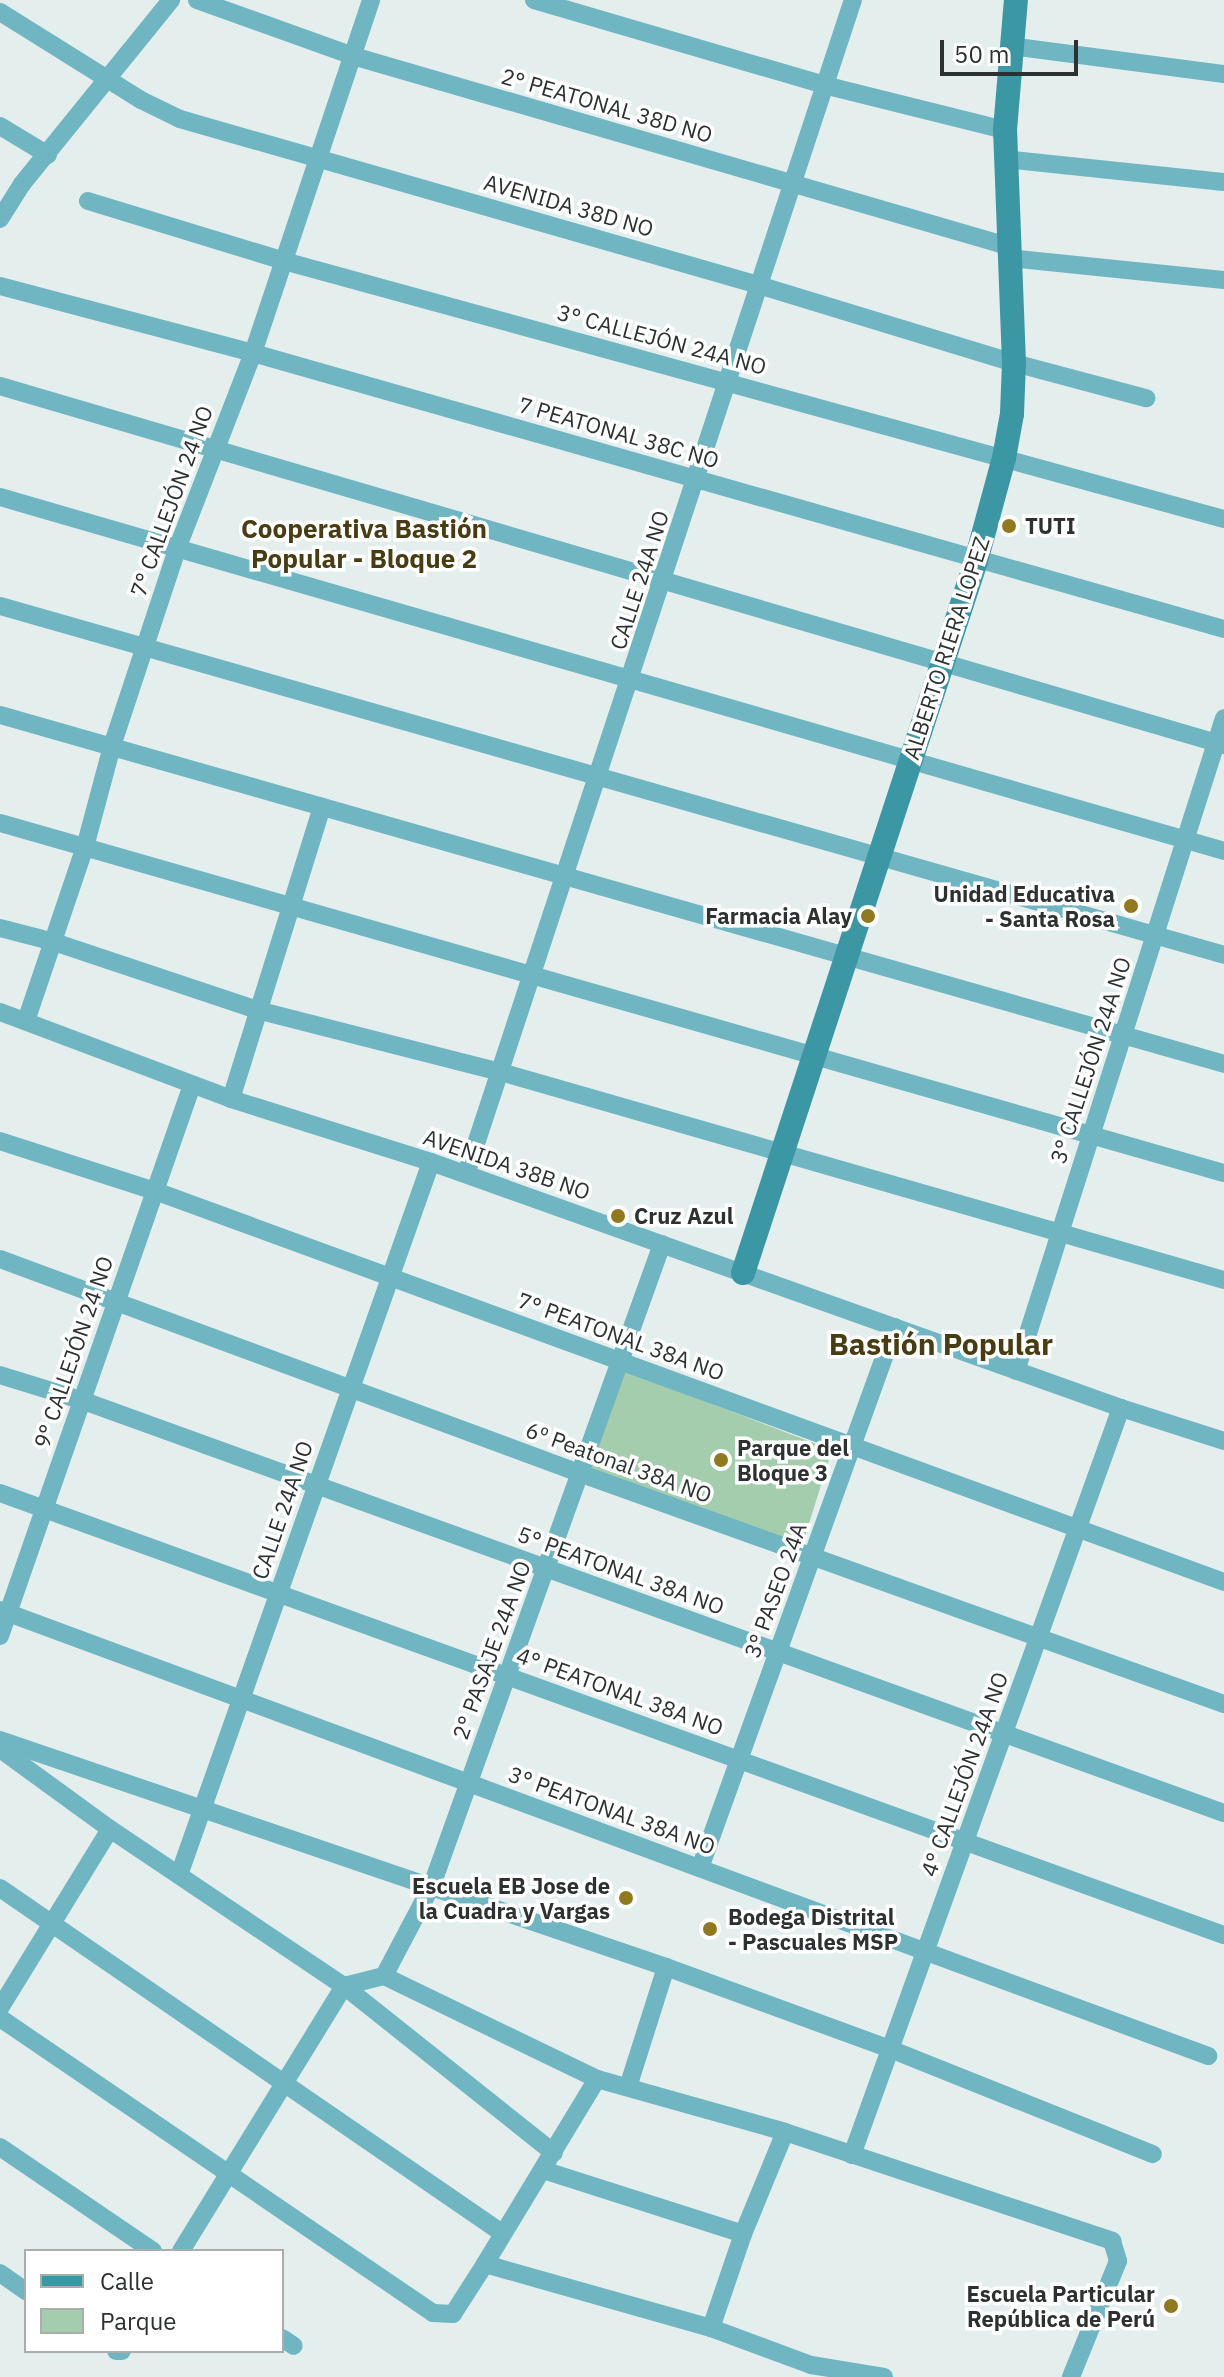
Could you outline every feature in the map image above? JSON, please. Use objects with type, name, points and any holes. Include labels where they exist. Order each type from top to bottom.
[{"type":"main road","name":"ALBERTO RIERA LOPEZ","points":[[743,1273],[976,561],[1004,458],[1012,414],[1014,363],[1004,159],[1010,46],[1016,0]]},
{"type":"street","points":[[0,219],[22,184],[171,0]]},
{"type":"street","name":"2° PEATONAL 38D NO","points":[[197,0],[353,56],[795,184],[1008,252],[1224,280]]},
{"type":"street","name":"7° CALLEJÓN 24 NO","points":[[26,1021],[85,847],[112,746],[177,549],[253,353],[371,0]]},
{"type":"street","points":[[534,0],[828,86],[1005,130]]},
{"type":"street","name":"CALLE 24A NO","points":[[466,1174],[828,86],[853,0]]},
{"type":"street","name":"AVENIDA 38D NO","points":[[0,12],[180,119],[762,286],[1014,363],[1146,398]]},
{"type":"street","points":[[1010,46],[1224,74]]},
{"type":"street","points":[[0,126],[48,155]]},
{"type":"street","points":[[1004,159],[1224,182]]},
{"type":"street","name":"3° CALLEJÓN 24A NO","points":[[88,201],[284,261],[1224,519]]},
{"type":"street","name":"7 PEATONAL 38C NO","points":[[0,286],[253,353],[1224,629]]},
{"type":"street","points":[[0,386],[1220,744]]},
{"type":"street","points":[[0,497],[1224,851]]},
{"type":"street","points":[[0,606],[1224,955]]},
{"type":"street","points":[[0,715],[1224,1064]]},
{"type":"street","name":"3° CALLEJÓN 24A NO","points":[[1016,1371],[1185,840],[1220,744],[1224,718]]},
{"type":"street","points":[[231,1099],[322,807]]},
{"type":"street","points":[[0,823],[1224,1173]]},
{"type":"street","points":[[0,928],[54,942],[257,1010],[501,1072],[1224,1280]]},
{"type":"street","name":"AVENIDA 38B NO","points":[[0,1012],[231,1099],[466,1174],[1121,1408],[1224,1441]]},
{"type":"street","name":"9° CALLEJÓN 24 NO","points":[[0,1636],[4,1611],[44,1508],[192,1085]]},
{"type":"street","name":"7° PEATONAL 38A NO","points":[[0,1141],[155,1191],[1224,1582]]},
{"type":"street","name":"CALLE 24A NO","points":[[179,1875],[431,1162]]},
{"type":"street","name":"2° PASAJE 24A NO","points":[[384,1976],[432,1885],[662,1244]]},
{"type":"street","name":"6º Peatonal 38A NO","points":[[0,1259],[579,1473],[1224,1704]]},
{"type":"street","name":"3° PASEO 24A","points":[[700,1868],[895,1327]]},
{"type":"street","name":"5° PEATONAL 38A NO","points":[[0,1375],[81,1400],[1224,1813]]},
{"type":"street","name":"4° CALLEJÓN 24A NO","points":[[852,2155],[1121,1408]]},
{"type":"street","name":"4° PEATONAL 38A NO","points":[[0,1493],[1224,1935]]},
{"type":"street","name":"3° PEATONAL 38A NO","points":[[4,1611],[1208,2056]]},
{"type":"street","points":[[0,1740],[666,1967],[890,2049],[1153,2154]]},
{"type":"street","points":[[0,1749],[110,1829],[344,1986],[554,2153]]},
{"type":"street","points":[[0,2008],[110,1829]]},
{"type":"street","points":[[0,1888],[502,2233]]},
{"type":"street","points":[[628,2087],[666,1967]]},
{"type":"street","points":[[182,2249],[344,1986],[384,1976],[597,2079],[785,2132],[1112,2241],[1118,2261],[1071,2377]]},
{"type":"street","points":[[0,2018],[433,2313],[453,2314],[597,2079]]},
{"type":"street","points":[[711,2328],[743,2234],[785,2132]]},
{"type":"street","points":[[0,2147],[150,2249]]},
{"type":"street","points":[[543,2170],[743,2234]]},
{"type":"street","points":[[485,2264],[711,2328],[810,2371],[884,2377]]},
{"type":"street","points":[[0,2273],[24,2290]]},
{"type":"green space","points":[[625,1371],[832,1450],[802,1546],[589,1469]]},
{"type":"place","name":"TUTI","points":[[1009,526]]},
{"type":"place","name":"Unidad Educativa - Santa Rosa","points":[[1131,906]]},
{"type":"place","name":"Farmacia Alay","points":[[868,916]]},
{"type":"place","name":"Cruz Azul","points":[[618,1216]]},
{"type":"place","name":"Parque del Bloque 3","points":[[721,1460]]},
{"type":"place","name":"Escuela EB Jose de la Cuadra y Vargas","points":[[626,1898]]},
{"type":"place","name":"Bodega Distrital - Pascuales MSP","points":[[710,1929]]},
{"type":"place","name":"Escuela Particular República de Perú","points":[[1171,2306]]},
{"type":"district","name":"Cooperativa Bastión Popular - Bloque 2","points":[[364,544]]},
{"type":"district","name":"Bastión Popular","points":[[941,1344]]}]
